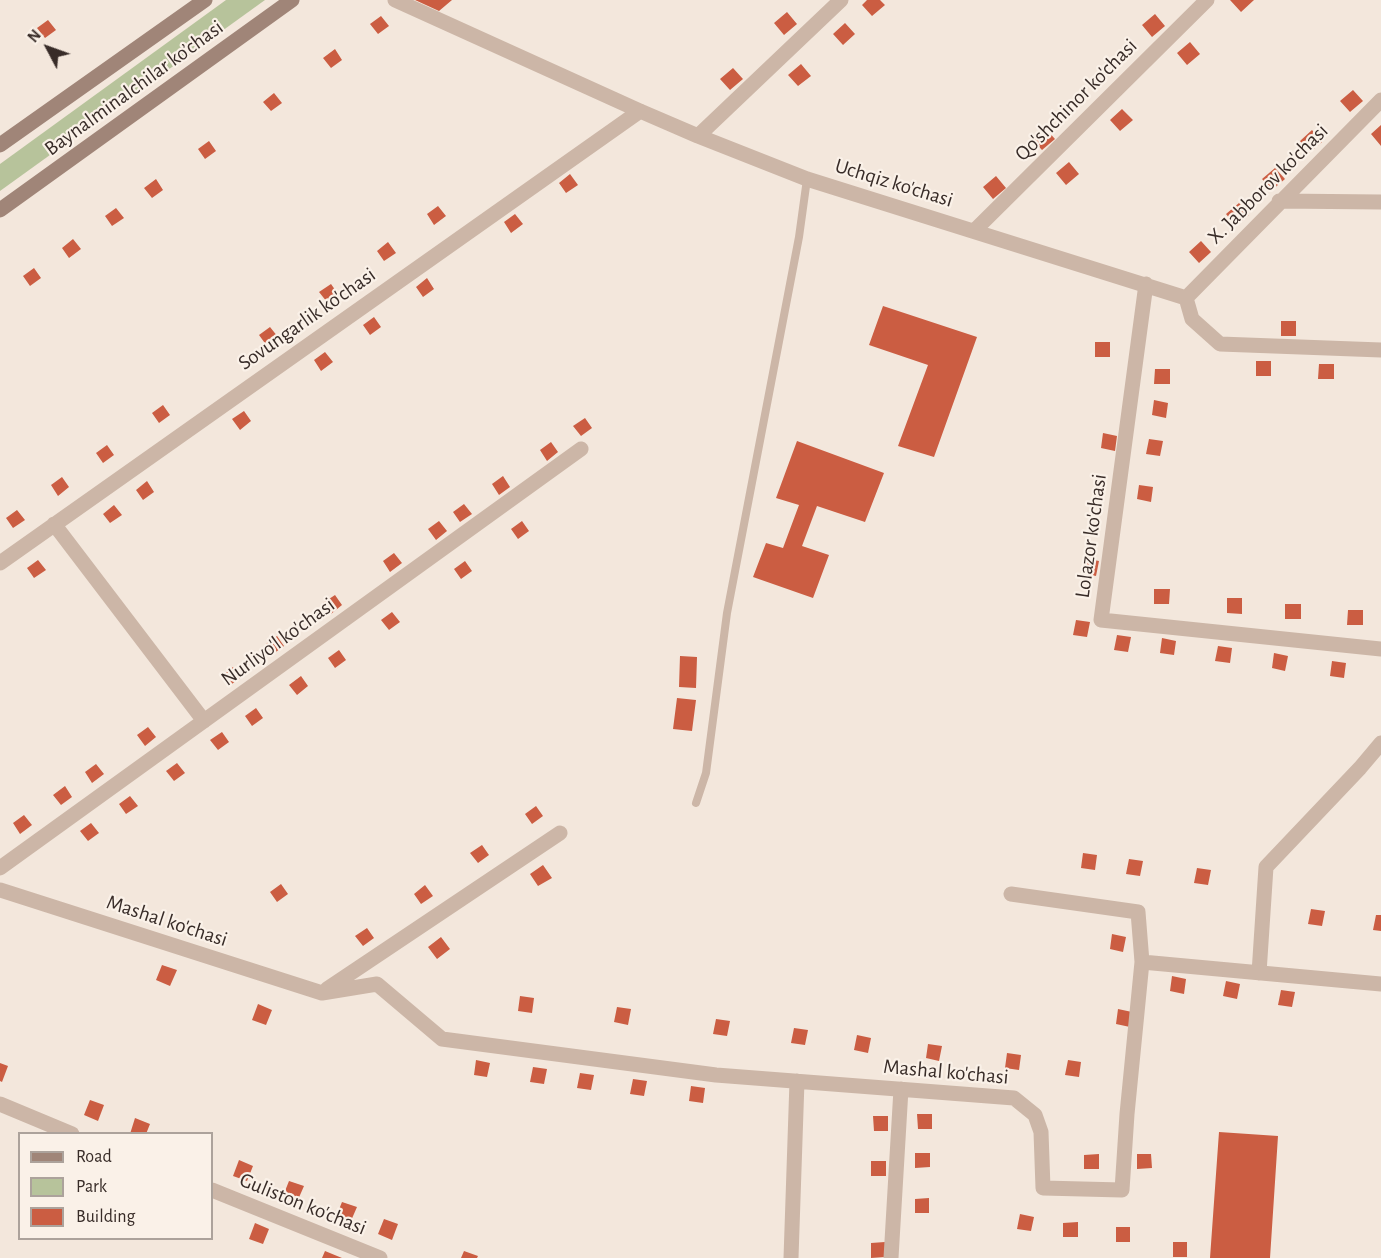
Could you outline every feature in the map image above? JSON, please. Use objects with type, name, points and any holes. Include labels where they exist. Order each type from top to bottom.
[{"type":"main road","name":"Baynalminalchilar ko’chasi","points":[[0,146],[205,0]]},
{"type":"main road","name":"Baynalminalchilar ko’chasi","points":[[0,210],[292,0]]},
{"type":"street","name":"Uchqiz ko'chasi","points":[[395,0],[640,111],[807,178],[1185,298]]},
{"type":"street","points":[[698,136],[841,0]]},
{"type":"street","name":"Qo'shchinor ko'chasi","points":[[974,231],[1207,0]]},
{"type":"street","name":"X. Jabborov ko'chasi","points":[[1185,298],[1381,100]]},
{"type":"street","name":"Sovungarlik ko'chasi","points":[[0,563],[640,111]]},
{"type":"street","points":[[1279,201],[1381,202]]},
{"type":"street","name":"Lolazor ko'chasi","points":[[1146,284],[1101,620],[1381,649]]},
{"type":"street","points":[[1185,298],[1192,319],[1220,344],[1381,350]]},
{"type":"street","name":"Nurliyo'l ko'chasi","points":[[0,868],[581,449]]},
{"type":"street","points":[[54,524],[204,721]]},
{"type":"street","points":[[1259,974],[1266,867],[1360,768],[1381,742]]},
{"type":"street","points":[[322,993],[560,833]]},
{"type":"street","name":"Mashal ko'chasi","points":[[0,890],[322,993],[377,984],[442,1039],[716,1075],[1014,1098],[1035,1115],[1041,1132],[1043,1188],[1122,1190],[1142,962]]},
{"type":"street","points":[[1011,894],[1138,912],[1142,962],[1381,984]]},
{"type":"street","points":[[791,1258],[797,1081]]},
{"type":"street","points":[[891,1258],[901,1089]]},
{"type":"street","points":[[0,1104],[67,1132]]},
{"type":"street","name":"Guliston ko'chasi","points":[[213,1190],[380,1258]]},
{"type":"lane","points":[[696,803],[706,773],[729,602],[797,246],[807,178]]},
{"type":"green space","points":[[226,0],[265,0],[0,191],[0,164]]},
{"type":"building","points":[[415,0],[452,0],[439,11]]},
{"type":"building","points":[[867,0],[880,0],[885,5],[872,16],[862,5]]},
{"type":"building","points":[[1230,0],[1254,0],[1241,12]]},
{"type":"building","points":[[787,12],[797,24],[784,35],[774,23]]},
{"type":"building","points":[[1155,14],[1165,26],[1152,37],[1142,25]]},
{"type":"building","points":[[381,16],[389,26],[378,34],[370,24]]},
{"type":"building","points":[[48,20],[56,30],[45,38],[37,28]]},
{"type":"building","points":[[845,23],[855,34],[843,45],[833,34]]},
{"type":"building","points":[[1190,42],[1200,54],[1187,65],[1177,53]]},
{"type":"building","points":[[335,49],[342,60],[331,68],[323,58]]},
{"type":"building","points":[[801,64],[811,76],[798,86],[788,75]]},
{"type":"building","points":[[733,68],[743,79],[730,90],[720,79]]},
{"type":"building","points":[[1353,90],[1363,101],[1350,112],[1340,101]]},
{"type":"building","points":[[274,93],[282,103],[271,111],[263,102]]},
{"type":"building","points":[[1122,109],[1133,120],[1120,131],[1110,120]]},
{"type":"building","points":[[1381,125],[1381,146],[1371,134]]},
{"type":"building","points":[[1045,128],[1055,139],[1042,150],[1032,139]]},
{"type":"building","points":[[1312,130],[1322,142],[1309,153],[1300,141]]},
{"type":"building","points":[[209,141],[216,151],[205,159],[198,149]]},
{"type":"building","points":[[1069,162],[1079,174],[1066,185],[1056,173]]},
{"type":"building","points":[[1275,168],[1285,179],[1272,190],[1262,179]]},
{"type":"building","points":[[570,174],[578,185],[566,193],[559,183]]},
{"type":"building","points":[[996,176],[1006,188],[993,199],[983,187]]},
{"type":"building","points":[[156,179],[163,190],[152,198],[144,188]]},
{"type":"building","points":[[1239,203],[1249,215],[1236,226],[1226,214]]},
{"type":"building","points":[[438,206],[446,216],[434,225],[427,214]]},
{"type":"building","points":[[116,208],[124,218],[112,226],[105,216]]},
{"type":"building","points":[[515,214],[523,224],[511,233],[504,222]]},
{"type":"building","points":[[73,239],[81,249],[69,258],[62,248]]},
{"type":"building","points":[[1201,241],[1211,252],[1199,263],[1189,252]]},
{"type":"building","points":[[388,242],[396,253],[384,261],[377,251]]},
{"type":"building","points":[[34,268],[41,278],[30,286],[23,276]]},
{"type":"building","points":[[427,278],[434,289],[423,297],[416,287]]},
{"type":"building","points":[[331,284],[338,294],[327,302],[319,292]]},
{"type":"building","points":[[883,306],[977,337],[934,457],[898,446],[928,365],[869,345]]},
{"type":"building","points":[[374,317],[381,327],[370,335],[363,325]]},
{"type":"building","points":[[1281,321],[1296,321],[1296,336],[1281,336]]},
{"type":"building","points":[[270,327],[278,337],[267,346],[259,335]]},
{"type":"building","points":[[1095,342],[1110,342],[1110,357],[1095,357]]},
{"type":"building","points":[[325,352],[333,362],[321,371],[314,360]]},
{"type":"building","points":[[1256,361],[1271,361],[1271,376],[1256,376]]},
{"type":"building","points":[[1319,364],[1334,364],[1334,379],[1318,379]]},
{"type":"building","points":[[1155,369],[1170,369],[1170,384],[1154,384]]},
{"type":"building","points":[[1154,400],[1168,403],[1166,418],[1152,415]]},
{"type":"building","points":[[163,405],[170,415],[159,423],[152,413]]},
{"type":"building","points":[[244,411],[251,421],[240,430],[232,419]]},
{"type":"building","points":[[585,418],[592,428],[581,436],[573,426]]},
{"type":"building","points":[[1103,433],[1117,436],[1115,451],[1101,448]]},
{"type":"building","points":[[1149,439],[1163,441],[1160,456],[1146,454]]},
{"type":"building","points":[[797,441],[884,473],[865,522],[817,506],[802,546],[829,555],[813,598],[753,577],[766,543],[783,548],[799,505],[776,498]]},
{"type":"building","points":[[551,442],[558,452],[547,461],[540,450]]},
{"type":"building","points":[[107,445],[114,455],[103,463],[96,453]]},
{"type":"building","points":[[503,476],[510,487],[499,495],[492,484]]},
{"type":"building","points":[[62,477],[69,487],[58,496],[51,485]]},
{"type":"building","points":[[147,481],[154,492],[143,500],[136,490]]},
{"type":"building","points":[[1139,485],[1153,487],[1151,502],[1137,499]]},
{"type":"building","points":[[464,504],[472,514],[460,522],[453,512]]},
{"type":"building","points":[[114,505],[122,515],[110,523],[103,514]]},
{"type":"building","points":[[17,510],[25,520],[13,528],[6,518]]},
{"type":"building","points":[[439,521],[447,531],[436,540],[428,529]]},
{"type":"building","points":[[522,521],[529,531],[518,539],[511,529]]},
{"type":"building","points":[[394,553],[402,563],[390,572],[383,561]]},
{"type":"building","points":[[1085,558],[1099,561],[1096,576],[1082,573]]},
{"type":"building","points":[[38,560],[46,570],[34,578],[27,568]]},
{"type":"building","points":[[465,561],[472,571],[461,579],[454,569]]},
{"type":"building","points":[[1154,589],[1170,589],[1169,604],[1154,604]]},
{"type":"building","points":[[335,595],[342,605],[331,614],[323,603]]},
{"type":"building","points":[[1227,598],[1242,598],[1242,614],[1227,613]]},
{"type":"building","points":[[1285,604],[1301,604],[1301,619],[1285,619]]},
{"type":"building","points":[[1348,610],[1363,610],[1363,625],[1347,625]]},
{"type":"building","points":[[392,612],[400,622],[389,630],[381,620]]},
{"type":"building","points":[[1076,620],[1090,622],[1087,637],[1073,635]]},
{"type":"building","points":[[1117,635],[1131,637],[1128,652],[1114,650]]},
{"type":"building","points":[[277,636],[284,646],[273,654],[266,644]]},
{"type":"building","points":[[1162,638],[1176,641],[1174,655],[1160,653]]},
{"type":"building","points":[[1218,646],[1232,648],[1230,663],[1215,661]]},
{"type":"building","points":[[339,650],[346,660],[335,668],[328,658]]},
{"type":"building","points":[[1274,653],[1288,656],[1285,671],[1272,668]]},
{"type":"building","points":[[680,656],[697,657],[696,688],[679,687]]},
{"type":"building","points":[[1332,661],[1346,663],[1344,678],[1330,676]]},
{"type":"building","points":[[233,667],[240,678],[229,686],[222,676]]},
{"type":"building","points":[[301,676],[308,686],[297,695],[289,685]]},
{"type":"building","points":[[677,698],[696,700],[692,731],[673,729]]},
{"type":"building","points":[[256,708],[263,718],[252,726],[245,716]]},
{"type":"building","points":[[148,727],[156,737],[145,746],[137,735]]},
{"type":"building","points":[[222,732],[229,742],[218,750],[210,740]]},
{"type":"building","points":[[177,763],[185,773],[174,781],[166,771]]},
{"type":"building","points":[[96,764],[104,774],[92,783],[85,772]]},
{"type":"building","points":[[65,786],[72,797],[61,805],[53,795]]},
{"type":"building","points":[[130,796],[138,806],[126,814],[119,804]]},
{"type":"building","points":[[536,806],[543,816],[532,824],[525,814]]},
{"type":"building","points":[[24,815],[32,825],[20,834],[13,823]]},
{"type":"building","points":[[91,823],[99,833],[88,841],[80,831]]},
{"type":"building","points":[[482,845],[489,855],[478,863],[470,853]]},
{"type":"building","points":[[1083,853],[1097,855],[1095,870],[1081,868]]},
{"type":"building","points":[[1129,859],[1143,861],[1140,876],[1126,874]]},
{"type":"building","points":[[543,865],[552,878],[538,886],[530,874]]},
{"type":"building","points":[[1197,868],[1211,870],[1208,885],[1194,883]]},
{"type":"building","points":[[281,884],[288,894],[277,902],[270,892]]},
{"type":"building","points":[[425,885],[433,896],[421,904],[414,894]]},
{"type":"building","points":[[1311,909],[1325,911],[1322,926],[1308,924]]},
{"type":"building","points":[[1376,915],[1381,915],[1381,931],[1373,930]]},
{"type":"building","points":[[367,928],[374,938],[363,946],[355,936]]},
{"type":"building","points":[[1112,934],[1126,937],[1123,952],[1110,949]]},
{"type":"building","points":[[441,937],[450,949],[437,959],[428,947]]},
{"type":"building","points":[[162,965],[177,970],[170,986],[156,980]]},
{"type":"building","points":[[1172,976],[1186,979],[1184,994],[1170,991]]},
{"type":"building","points":[[1226,981],[1240,984],[1237,999],[1223,996]]},
{"type":"building","points":[[1281,990],[1295,992],[1292,1007],[1278,1005]]},
{"type":"building","points":[[520,996],[534,998],[532,1013],[518,1011]]},
{"type":"building","points":[[258,1004],[272,1010],[266,1025],[252,1020]]},
{"type":"building","points":[[617,1007],[631,1009],[628,1025],[614,1022]]},
{"type":"building","points":[[1118,1009],[1132,1012],[1130,1027],[1116,1024]]},
{"type":"building","points":[[716,1019],[730,1021],[727,1036],[713,1034]]},
{"type":"building","points":[[794,1028],[808,1030],[805,1045],[791,1043]]},
{"type":"building","points":[[857,1035],[871,1038],[868,1053],[854,1050]]},
{"type":"building","points":[[928,1044],[942,1046],[939,1061],[926,1058]]},
{"type":"building","points":[[1007,1053],[1021,1055],[1019,1070],[1005,1068]]},
{"type":"building","points":[[476,1060],[490,1063],[487,1077],[474,1075]]},
{"type":"building","points":[[1068,1060],[1081,1062],[1079,1077],[1065,1075]]},
{"type":"building","points":[[0,1063],[8,1066],[2,1082],[0,1081]]},
{"type":"building","points":[[533,1067],[547,1069],[544,1084],[530,1082]]},
{"type":"building","points":[[580,1073],[594,1075],[591,1090],[577,1088]]},
{"type":"building","points":[[633,1079],[647,1081],[644,1096],[630,1094]]},
{"type":"building","points":[[691,1086],[705,1088],[703,1103],[689,1101]]},
{"type":"building","points":[[90,1100],[104,1105],[98,1121],[84,1115]]},
{"type":"building","points":[[917,1114],[932,1114],[932,1129],[918,1129]]},
{"type":"building","points":[[873,1116],[888,1116],[888,1131],[874,1131]]},
{"type":"building","points":[[135,1118],[150,1124],[147,1132],[131,1132]]},
{"type":"building","points":[[1219,1132],[1278,1136],[1270,1258],[1210,1258]]},
{"type":"building","points":[[915,1153],[930,1153],[930,1167],[915,1168]]},
{"type":"building","points":[[1099,1154],[1099,1169],[1084,1169],[1084,1155]]},
{"type":"building","points":[[1137,1154],[1151,1154],[1152,1168],[1137,1169]]},
{"type":"building","points":[[239,1160],[253,1166],[247,1181],[233,1176]]},
{"type":"building","points":[[871,1161],[886,1161],[886,1176],[871,1176]]},
{"type":"building","points":[[289,1181],[304,1186],[297,1202],[283,1196]]},
{"type":"building","points":[[929,1198],[929,1213],[915,1213],[915,1199]]},
{"type":"building","points":[[342,1202],[357,1207],[350,1223],[336,1217]]},
{"type":"building","points":[[1020,1214],[1034,1217],[1031,1231],[1017,1229]]},
{"type":"building","points":[[384,1219],[398,1224],[392,1240],[378,1234]]},
{"type":"building","points":[[1078,1222],[1078,1237],[1063,1237],[1063,1223]]},
{"type":"building","points":[[255,1223],[269,1229],[263,1244],[249,1239]]},
{"type":"building","points":[[1116,1227],[1130,1227],[1130,1242],[1116,1242]]},
{"type":"building","points":[[885,1242],[885,1257],[871,1258],[871,1243]]},
{"type":"building","points":[[1173,1242],[1187,1242],[1187,1257],[1173,1257]]},
{"type":"building","points":[[325,1251],[342,1258],[322,1258]]},
{"type":"building","points":[[464,1251],[478,1256],[477,1258],[461,1258]]}]
